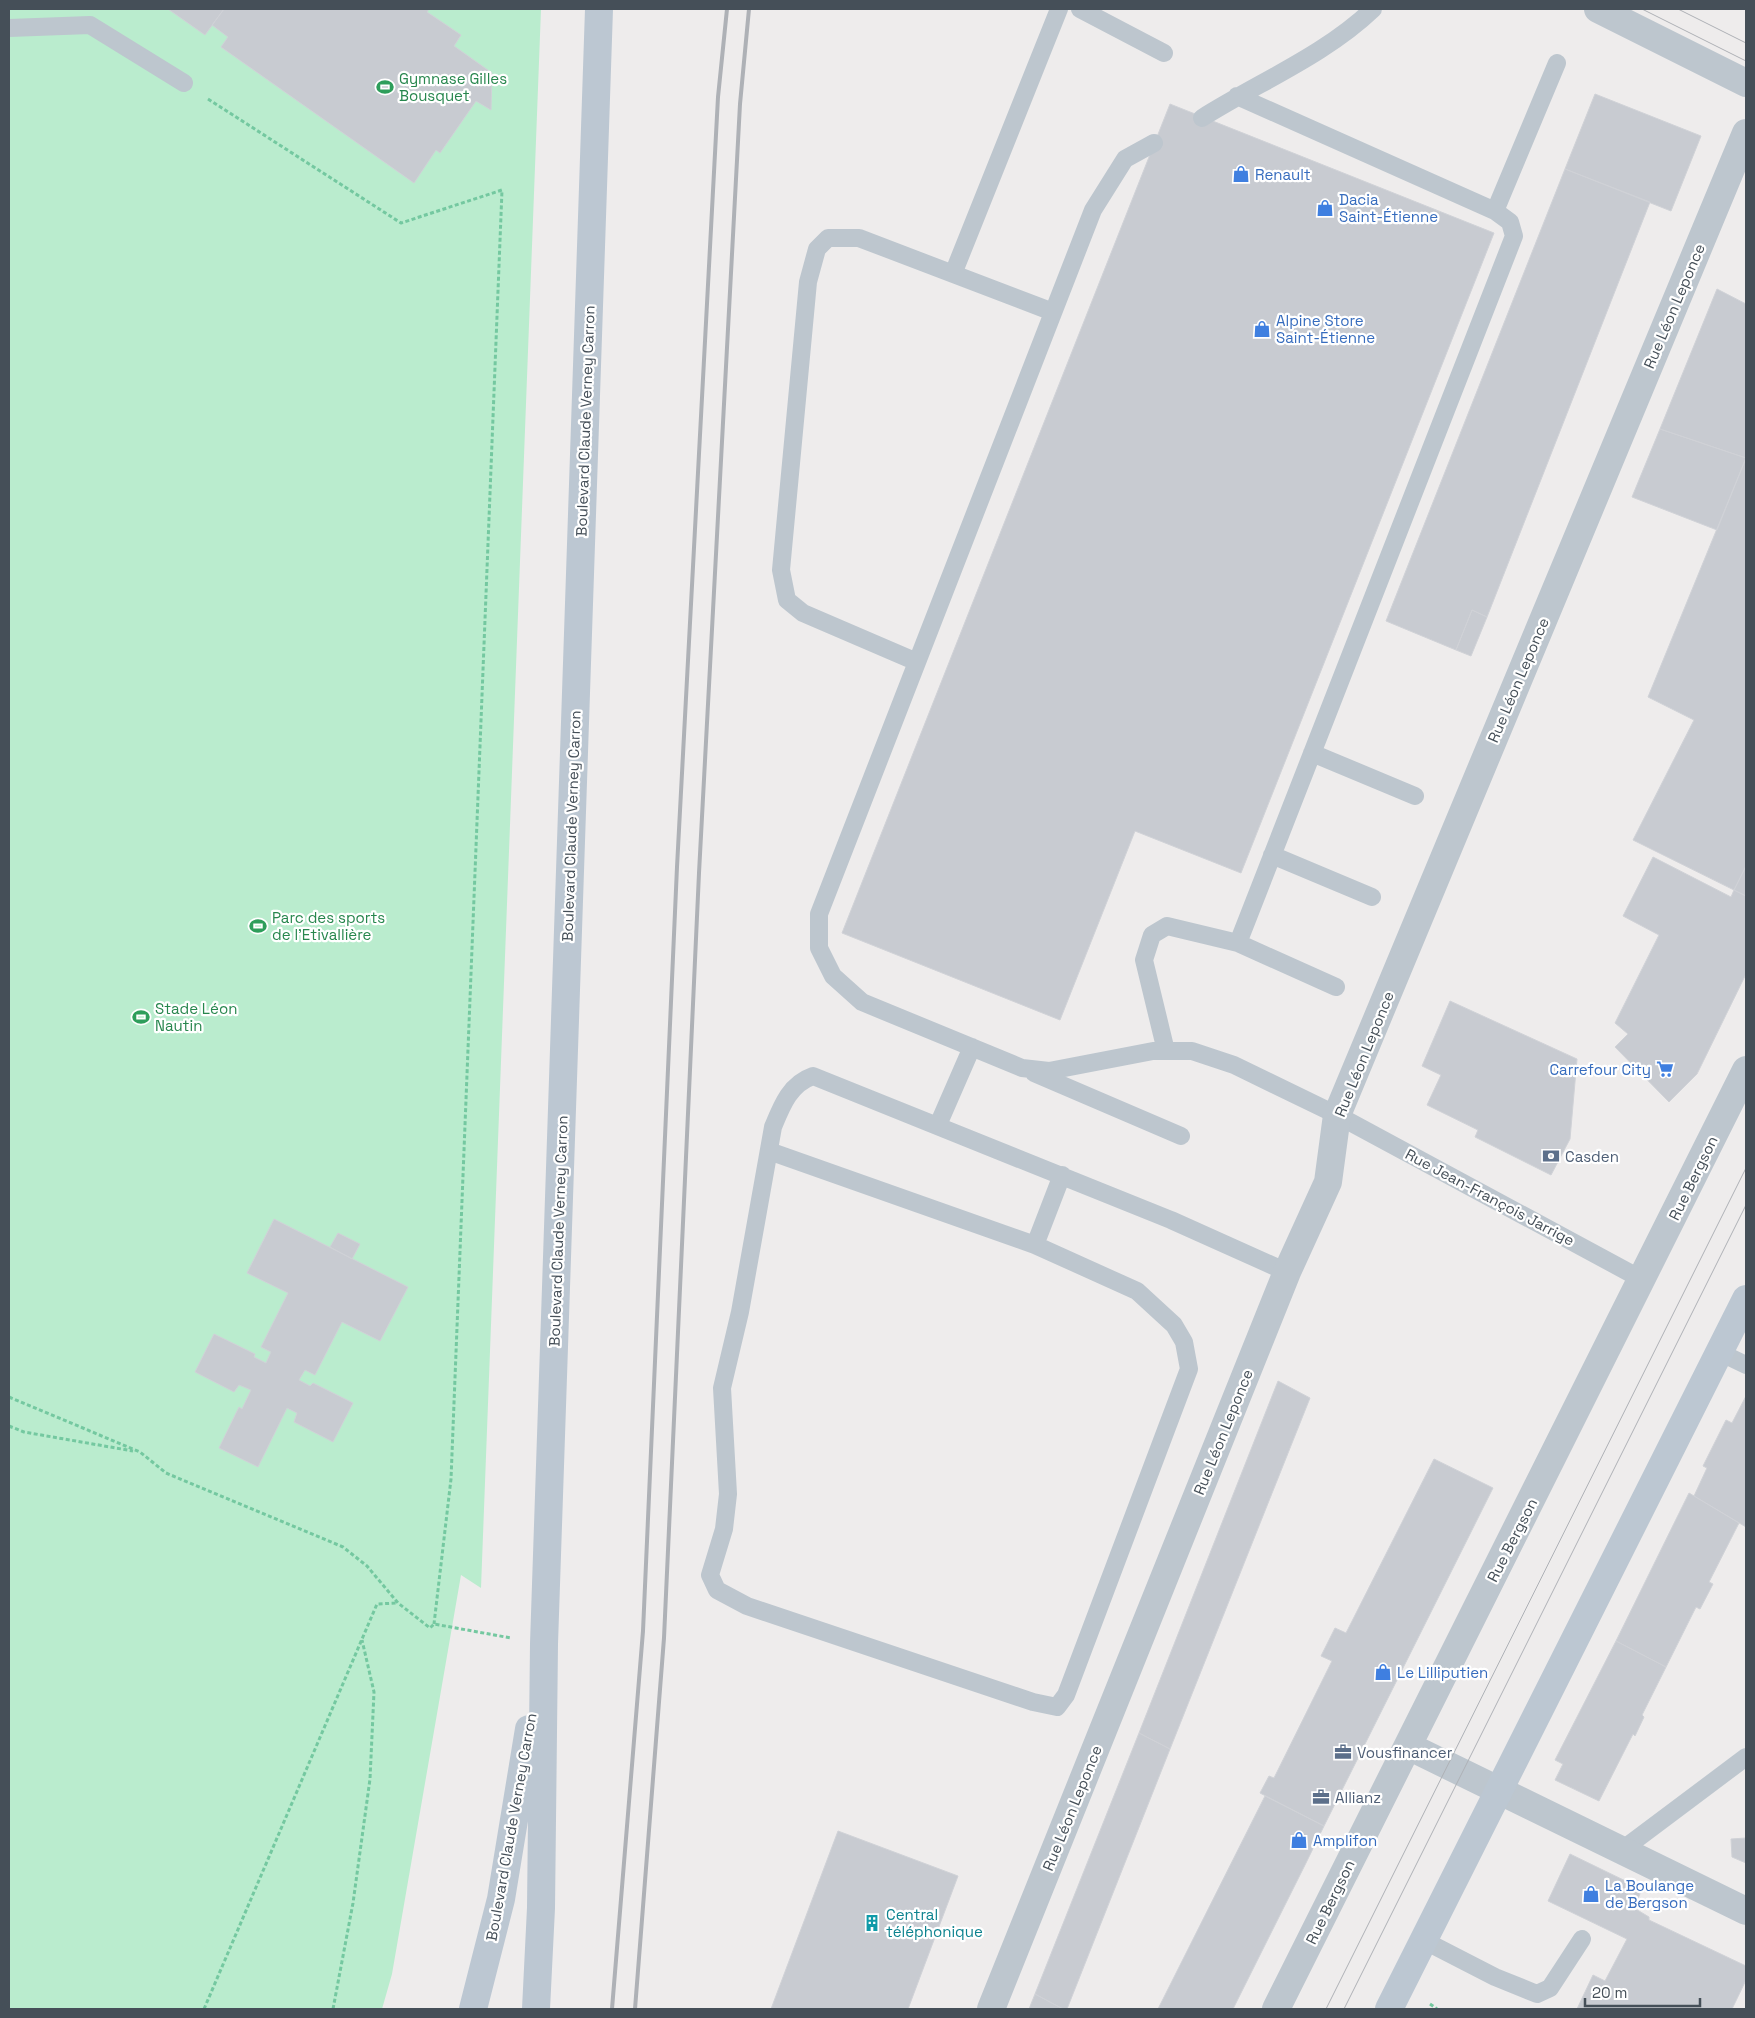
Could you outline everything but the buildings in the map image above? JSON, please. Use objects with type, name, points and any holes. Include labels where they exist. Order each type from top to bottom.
[{"type":"main road","name":"Boulevard Claude Verney Carron","points":[[536,2009],[541,1908],[544,1644],[599,9]]},
{"type":"main road","points":[[1389,2009],[1746,1298]]},
{"type":"main road","name":"Boulevard Claude Verney Carron","points":[[473,2009],[501,1899],[544,1644]]},
{"type":"street","points":[[1598,9],[1746,83]]},
{"type":"street","name":"Rue Léon Leponce","points":[[991,2009],[1287,1272],[1328,1182],[1337,1115],[1746,133]]},
{"type":"street","name":"Rue Bergson","points":[[1276,2009],[1643,1280],[1746,1070]]},
{"type":"street","points":[[1408,1746],[1746,1911]]},
{"type":"lane","points":[[953,274],[1060,9]]},
{"type":"lane","points":[[1080,9],[1164,53]]},
{"type":"lane","points":[[1202,118],[1319,50],[1362,20],[1373,9]]},
{"type":"lane","points":[[9,28],[90,25],[184,83]]},
{"type":"lane","points":[[1495,211],[1557,63]]},
{"type":"lane","points":[[1237,96],[1495,211],[1510,222],[1514,236],[1238,943]]},
{"type":"lane","points":[[1154,142],[1125,159],[1093,210],[819,914],[819,948],[833,976],[862,1002],[1181,1136]]},
{"type":"lane","points":[[917,662],[803,613],[787,600],[781,570],[808,282],[817,250],[828,238],[858,238],[1053,312]]},
{"type":"lane","points":[[1312,753],[1415,796]]},
{"type":"lane","points":[[1272,855],[1372,897]]},
{"type":"lane","points":[[1166,1051],[1144,960],[1152,935],[1167,926],[1238,943],[1336,987]]},
{"type":"lane","points":[[938,1125],[972,1047]]},
{"type":"lane","name":"Rue Jean-François Jarrige","points":[[1022,1068],[1049,1071],[1153,1051],[1192,1051],[1234,1065],[1337,1115],[1643,1280]]},
{"type":"lane","points":[[769,1151],[1036,1245],[1137,1291],[1174,1324],[1184,1342],[1189,1369],[1066,1695],[1057,1707],[1033,1702],[747,1606],[717,1590],[710,1575],[724,1529],[728,1494],[722,1388],[740,1312],[773,1127],[783,1102],[800,1080],[813,1076],[1171,1220],[1287,1272]]},
{"type":"lane","points":[[1036,1245],[1062,1175]]},
{"type":"lane","points":[[1720,1352],[1746,1365]]},
{"type":"lane","points":[[1622,1850],[1746,1757]]},
{"type":"lane","points":[[1423,1940],[1495,1976],[1537,1994],[1550,1988],[1582,1940]]},
{"type":"path","points":[[9,1397],[140,1452],[166,1473],[343,1547],[368,1566],[398,1603],[430,1628],[434,1624],[452,1469],[502,190],[401,223],[184,83]]},
{"type":"path","points":[[9,1426],[24,1432],[140,1452]]},
{"type":"path","points":[[204,2009],[377,1604],[398,1603]]},
{"type":"path","points":[[434,1624],[544,1644]]},
{"type":"path","points":[[333,2009],[353,1903],[370,1779],[374,1692],[362,1639]]},
{"type":"green space","name":"Parc des sports de l'Etivallière","points":[[9,9],[541,9],[481,1588],[461,1575],[392,1974],[382,2009],[9,2009]]},
{"type":"tram line","points":[[1642,9],[1746,61]]},
{"type":"tram line","points":[[1678,9],[1746,43]]},
{"type":"tram line","points":[[1326,2009],[1746,1168]]},
{"type":"tram line","points":[[1344,2009],[1746,1205]]},
{"type":"railway","points":[[612,2009],[643,1631],[677,867],[718,97],[727,9]]},
{"type":"railway","points":[[635,2009],[664,1638],[699,873],[740,104],[749,9]]},
{"type":"place","name":"Gymnase Gilles Bousquet","points":[[385,87]]},
{"type":"place","name":"Renault","points":[[1241,174]]},
{"type":"place","name":"Dacia Saint-Étienne","points":[[1325,208]]},
{"type":"place","name":"Alpine Store Saint-Étienne","points":[[1262,329]]},
{"type":"place","name":"Parc des sports de l'Etivallière","points":[[258,926]]},
{"type":"place","name":"Stade Léon Nautin","points":[[141,1017]]},
{"type":"place","name":"Carrefour City","points":[[1665,1069]]},
{"type":"place","name":"Casden","points":[[1551,1156]]},
{"type":"place","name":"Le Lilliputien","points":[[1383,1672]]},
{"type":"place","name":"Vousfinancer","points":[[1343,1752]]},
{"type":"place","name":"Allianz","points":[[1321,1797]]},
{"type":"place","name":"Amplifon","points":[[1299,1840]]},
{"type":"place","name":"La Boulange de Bergson","points":[[1591,1894]]},
{"type":"place","name":"Central téléphonique","points":[[872,1923]]}]
